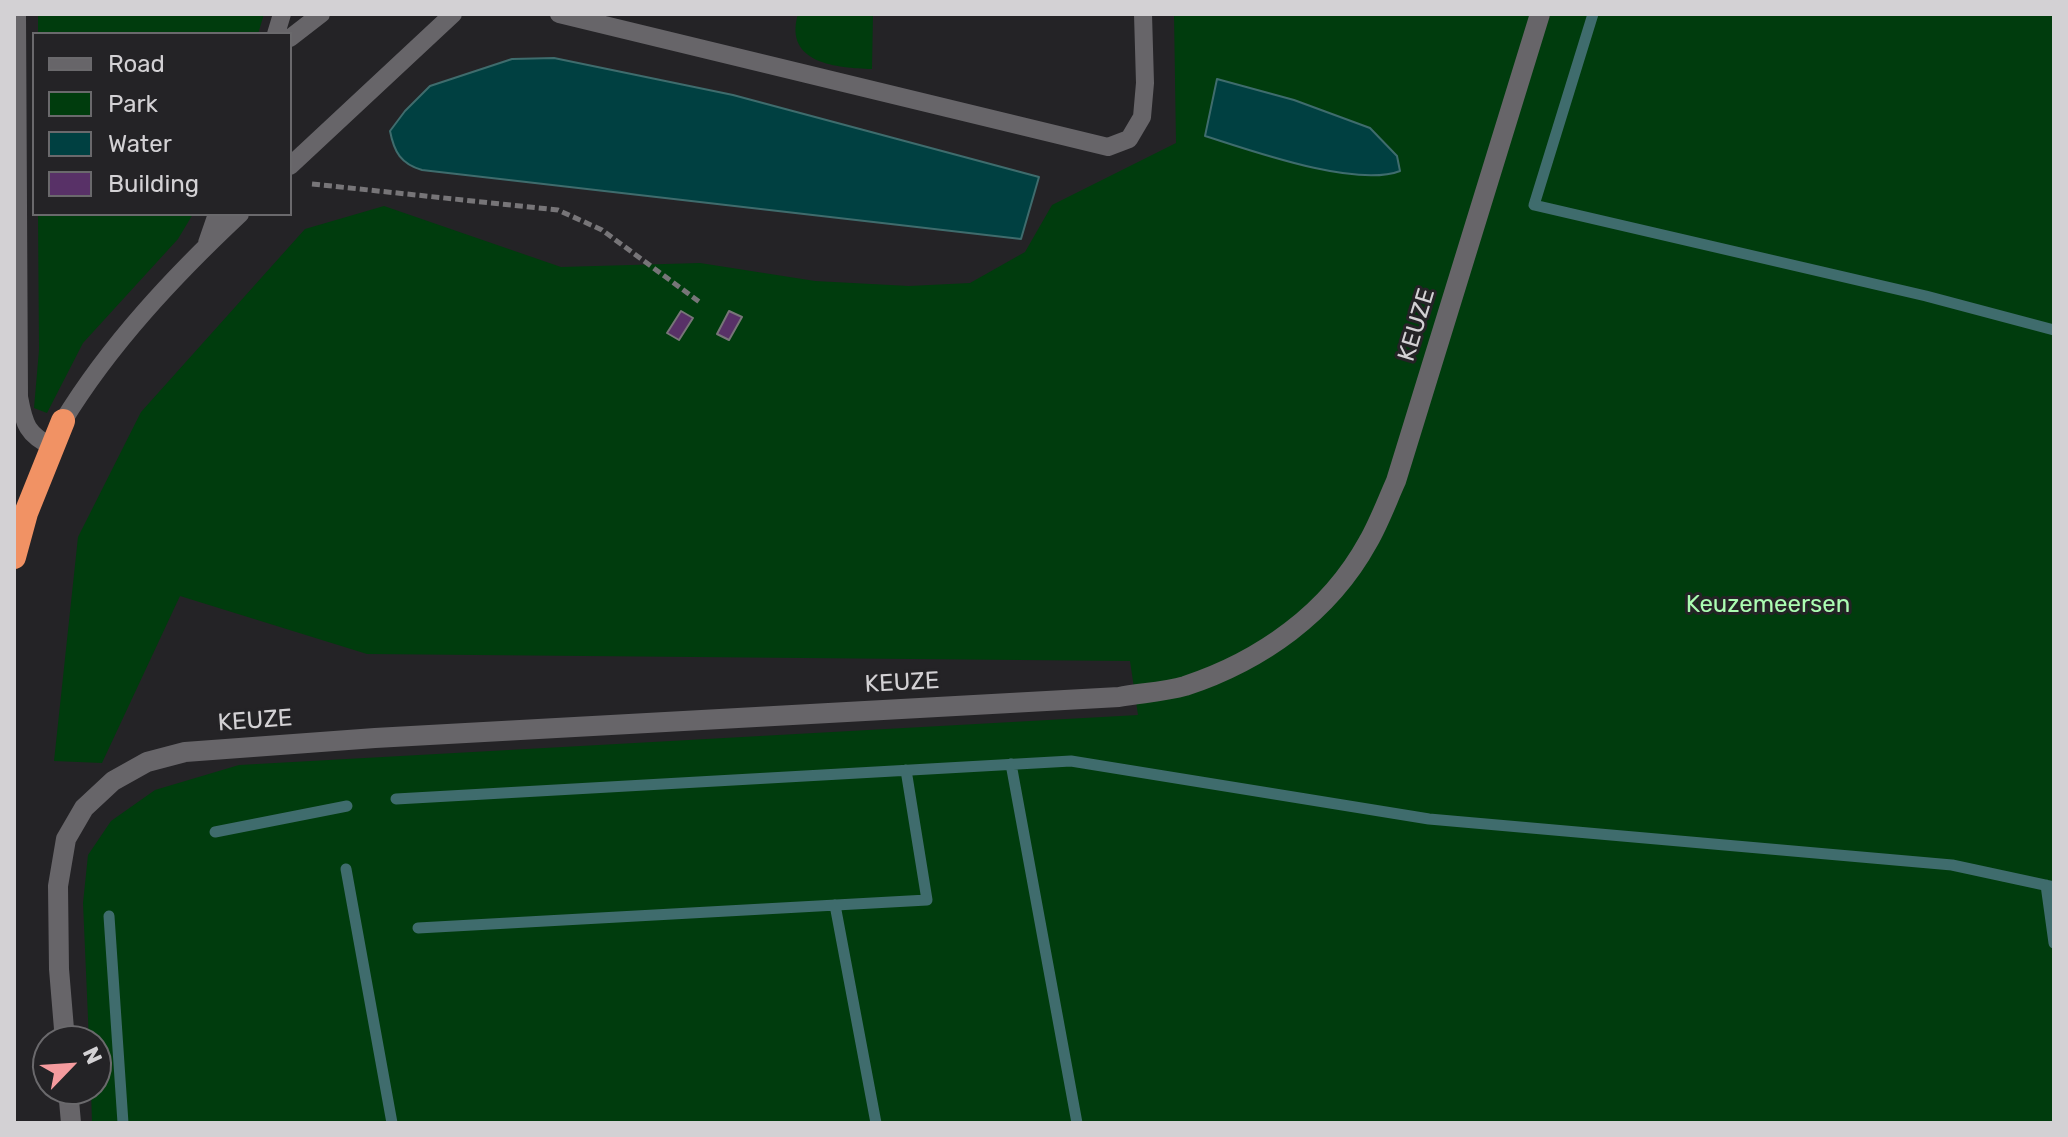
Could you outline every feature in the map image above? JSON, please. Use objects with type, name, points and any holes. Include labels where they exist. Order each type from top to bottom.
[{"type":"highway","points":[[14,557],[26,513],[63,421]]},
{"type":"street","name":"KEUZE","points":[[64,1025],[58,886],[66,839],[84,808],[113,781],[147,762],[185,752],[375,738],[1119,697],[1182,687],[1236,667],[1280,641],[1330,596],[1368,543],[1396,481],[1540,14]]},
{"type":"lane","points":[[17,14],[19,397],[29,432],[53,447]]},
{"type":"lane","points":[[292,36],[321,14]]},
{"type":"lane","points":[[559,14],[1108,147],[1129,139],[1142,117],[1145,83],[1143,14]]},
{"type":"lane","points":[[292,164],[449,15]]},
{"type":"lane","points":[[206,246],[216,216]]},
{"type":"lane","points":[[63,421],[87,382],[179,273],[238,216]]},
{"type":"path","points":[[306,183],[558,210],[602,230],[701,303]]},
{"type":"green space","points":[[38,14],[264,14],[259,32],[38,32]]},
{"type":"green space","points":[[798,14],[873,14],[872,69],[830,64],[806,53],[798,44],[795,31]]},
{"type":"green space","name":"Keuzemeersen","points":[[1174,14],[2054,14],[2054,1123],[92,1123],[91,1105],[112,1105],[112,1025],[88,1025],[83,903],[88,855],[111,821],[155,790],[239,765],[1138,715],[1130,661],[367,654],[180,596],[102,763],[54,761],[78,537],[141,412],[305,229],[384,206],[561,267],[700,263],[815,281],[909,286],[970,283],[1025,252],[1052,205],[1176,143]]},
{"type":"green space","points":[[38,216],[192,216],[178,239],[83,343],[47,413],[34,408],[39,350]]},
{"type":"water","points":[[554,58],[733,95],[1039,177],[1021,239],[422,170],[404,161],[396,151],[390,131],[430,86],[512,59]]},
{"type":"water","points":[[1217,79],[1294,100],[1370,128],[1397,156],[1400,171],[1358,175],[1331,171],[1304,166],[1205,136]]},
{"type":"building","points":[[681,311],[693,318],[679,340],[667,333]]},
{"type":"building","points":[[729,311],[742,317],[729,340],[717,334]]},
{"type":"waterway","points":[[1593,14],[1534,205],[1926,296],[2054,330]]},
{"type":"waterway","points":[[396,799],[1071,761],[1429,819],[1952,865],[2054,887]]},
{"type":"waterway","points":[[1011,764],[1077,1123]]},
{"type":"waterway","points":[[418,928],[927,900],[906,770]]},
{"type":"waterway","points":[[215,832],[347,806]]},
{"type":"waterway","points":[[346,869],[392,1123]]},
{"type":"waterway","points":[[2046,885],[2054,943]]},
{"type":"waterway","points":[[835,905],[876,1123]]},
{"type":"waterway","points":[[109,916],[123,1123]]}]
